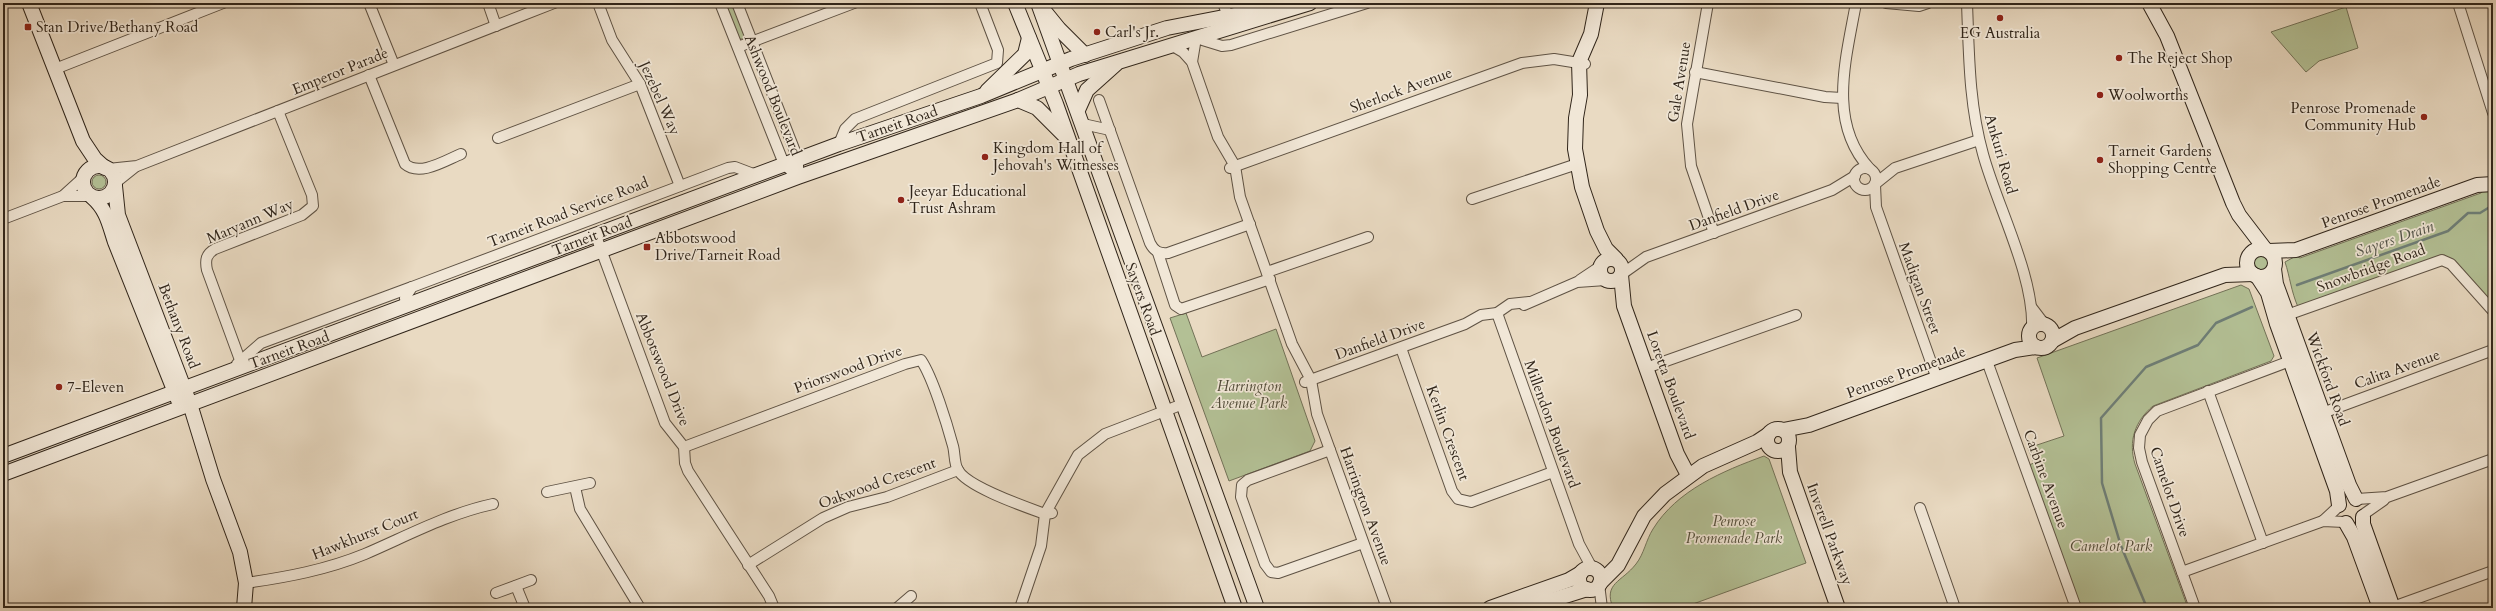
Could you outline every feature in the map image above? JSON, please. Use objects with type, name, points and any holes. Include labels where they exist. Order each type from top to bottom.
[{"type":"street","points":[[3,219],[63,196],[106,197],[115,185],[113,175],[95,159],[83,141],[29,3]]},
{"type":"street","points":[[55,69],[223,3]]},
{"type":"street","points":[[369,3],[394,65]]},
{"type":"street","points":[[488,3],[496,26]]},
{"type":"street","name":"Emperor Parade","points":[[106,168],[137,166],[554,3]]},
{"type":"street","name":"Jezebel Way","points":[[598,3],[612,40],[640,84],[680,186]]},
{"type":"street","name":"Ashwood Boulevard","points":[[720,3],[784,164],[798,177]]},
{"type":"street","name":"Ashwood Boulevard","points":[[737,3],[798,159],[798,177]]},
{"type":"street","points":[[738,47],[854,3]]},
{"type":"street","points":[[839,144],[845,129],[855,119],[992,67],[998,61],[999,54],[980,3]]},
{"type":"street","name":"Sayers Road","points":[[1015,3],[1042,73],[1049,87],[1235,608]]},
{"type":"street","points":[[1038,3],[1059,29],[1085,55]]},
{"type":"street","name":"Sayers Road","points":[[1038,3],[1257,608]]},
{"type":"street","name":"Tarneit Road","points":[[3,456],[596,236],[784,164],[981,96],[1085,55],[1226,9],[1301,3]]},
{"type":"street","name":"Tarneit Road","points":[[3,474],[798,177],[1018,100],[1066,78],[1310,3]]},
{"type":"street","points":[[1196,38],[1222,46],[1231,45],[1367,3]]},
{"type":"street","points":[[1597,3],[1591,34],[1592,51],[1582,63],[1587,82],[1580,95],[1575,135],[1577,164],[1583,191],[1597,231],[1606,249],[1622,266],[1621,275],[1615,280],[1607,280],[1601,274],[1597,231]]},
{"type":"street","name":"Gale Avenue","points":[[1708,3],[1687,124],[1688,153],[1714,233]]},
{"type":"street","points":[[1856,3],[1845,68],[1842,98],[1846,124],[1855,150],[1856,184],[1861,189],[1868,189],[1896,168]]},
{"type":"street","points":[[1886,3],[1919,6],[1928,3]]},
{"type":"street","name":"Ankuri Road","points":[[1967,3],[1969,82],[1979,140],[2018,256],[2032,308],[2031,331]]},
{"type":"street","points":[[2149,3],[2166,36],[2239,215],[2248,258],[2247,266],[2255,275]]},
{"type":"street","points":[[2158,3],[2166,36]]},
{"type":"street","points":[[2458,3],[2493,113]]},
{"type":"street","points":[[981,96],[1025,54],[1029,38]]},
{"type":"street","name":"Harrington Avenue","points":[[1196,38],[1192,62],[1218,137],[1232,167],[1240,197],[1292,344],[1308,381],[1317,414],[1387,608]]},
{"type":"street","points":[[1171,45],[1192,62]]},
{"type":"street","name":"Sherlock Avenue","points":[[1232,167],[1522,63],[1546,59],[1582,63]]},
{"type":"street","points":[[1078,110],[1087,90],[1119,62]]},
{"type":"street","points":[[1695,72],[1825,97],[1842,98]]},
{"type":"street","points":[[369,75],[405,164],[412,169],[420,169],[461,154]]},
{"type":"street","points":[[498,138],[640,84]]},
{"type":"street","points":[[1018,100],[1038,108],[1067,138]]},
{"type":"street","points":[[1099,100],[1150,243],[1158,253],[1174,305],[1181,309],[1368,237]]},
{"type":"street","name":"Maryann Way","points":[[244,357],[232,339],[207,270],[206,259],[215,249],[302,215],[313,206],[310,190],[278,111]]},
{"type":"street","points":[[1083,124],[1110,130]]},
{"type":"street","points":[[1855,175],[1861,168],[1896,168],[1979,140]]},
{"type":"street","points":[[83,141],[84,189],[91,196]]},
{"type":"street","points":[[1855,150],[1876,176],[1875,184]]},
{"type":"street","points":[[1472,199],[1577,164]]},
{"type":"street","name":"Emperor Parade","points":[[115,185],[137,166]]},
{"type":"street","name":"Tarneit Road Service Road","points":[[412,287],[733,167],[756,175]]},
{"type":"street","points":[[63,196],[92,168],[106,168]]},
{"type":"street","name":"Penrose Promenade","points":[[2274,268],[2296,250],[2477,185],[2493,174]]},
{"type":"street","name":"Danfield Drive","points":[[1616,260],[1646,257],[1714,233],[1832,190],[1855,175]]},
{"type":"street","name":"Madigan Street","points":[[1875,184],[1876,207],[1936,378]]},
{"type":"street","name":"Penrose Promenade","points":[[2477,185],[2493,184]]},
{"type":"street","name":"Bethany Road","points":[[115,185],[118,215],[179,390],[240,552],[246,583],[244,608]]},
{"type":"street","name":"Danfield Drive","points":[[1832,190],[1861,189]]},
{"type":"street","name":"Madigan Street","points":[[1861,189],[1876,207]]},
{"type":"street","name":"Bethany Road","points":[[91,196],[103,207],[108,217],[115,242],[179,390]]},
{"type":"street","points":[[2075,328],[2037,325],[2031,331],[2030,340],[2036,347],[2044,348],[2052,341],[2075,328],[2225,276],[2267,276],[2274,268],[2275,258],[2239,215]]},
{"type":"street","points":[[1158,253],[1168,253],[1250,224]]},
{"type":"street","name":"Abbotswood Drive","points":[[596,236],[665,423],[684,447],[685,463],[694,482],[770,596],[774,608]]},
{"type":"street","points":[[2225,276],[2248,258],[2255,250],[2267,250]]},
{"type":"street","name":"Penrose Promenade","points":[[2267,250],[2296,250]]},
{"type":"street","name":"Danfield Drive","points":[[1621,275],[1646,257]]},
{"type":"street","points":[[1601,266],[1606,260],[1616,260]]},
{"type":"street","name":"Snowbridge Road","points":[[2287,315],[2442,260],[2451,264],[2493,311]]},
{"type":"street","name":"Danfield Drive","points":[[1308,381],[1465,324],[1481,315],[1497,316],[1510,304],[1529,302],[1577,282],[1601,266]]},
{"type":"street","name":"Wickford Road","points":[[2274,268],[2276,284],[2287,315],[2338,491],[2339,505]]},
{"type":"street","name":"Loretta Boulevard","points":[[1621,275],[1624,306]]},
{"type":"street","name":"Wickford Road","points":[[2255,275],[2268,293],[2290,361],[2357,499]]},
{"type":"street","name":"Danfield Drive","points":[[1577,282],[1607,280]]},
{"type":"street","name":"Loretta Boulevard","points":[[1607,280],[1624,306],[1677,454],[1688,475]]},
{"type":"street","points":[[412,287],[405,298],[406,307],[411,313],[418,313],[485,288],[518,282]]},
{"type":"street","name":"Tarneit Road","points":[[230,372],[244,357],[261,343],[412,287]]},
{"type":"street","name":"Ankuri Road","points":[[2032,308],[2046,326]]},
{"type":"street","points":[[1646,368],[1796,314]]},
{"type":"street","name":"Millendon Boulevard","points":[[1497,316],[1587,570]]},
{"type":"street","points":[[2046,326],[2052,332],[2052,341]]},
{"type":"street","name":"Penrose Promenade","points":[[2015,350],[2031,331]]},
{"type":"street","name":"Penrose Promenade","points":[[1769,434],[1776,429],[1783,430],[1809,425],[2015,350],[2036,347]]},
{"type":"street","name":"Kerlin Crescent","points":[[1401,348],[1452,491],[1458,499],[1471,502],[1553,472]]},
{"type":"street","name":"Calita Avenue","points":[[2316,415],[2493,350]]},
{"type":"street","name":"Priorswood Drive","points":[[684,447],[905,364],[920,360],[929,377],[953,446],[958,470]]},
{"type":"street","name":"Carbine Avenue","points":[[1987,361],[2076,608]]},
{"type":"street","name":"Camelot Drive","points":[[2195,608],[2142,462],[2139,442],[2145,424],[2157,411],[2290,361]]},
{"type":"street","points":[[2208,391],[2263,543]]},
{"type":"street","points":[[1020,608],[1041,546],[1049,532],[1048,512],[1058,501],[1061,488],[1073,462],[1090,444],[1112,431],[1183,404]]},
{"type":"street","name":"Penrose Promenade","points":[[1781,447],[1809,425]]},
{"type":"street","points":[[1781,447],[1789,436],[1783,430]]},
{"type":"street","points":[[1769,434],[1767,441],[1781,447]]},
{"type":"street","points":[[1527,608],[1593,586],[1614,570],[1629,549],[1644,516],[1664,494],[1688,475],[1717,458],[1745,448],[1769,434]]},
{"type":"street","points":[[1745,448],[1781,447]]},
{"type":"street","name":"Inverell Parkway","points":[[1781,447],[1838,608]]},
{"type":"street","points":[[1330,450],[1248,480],[1242,485],[1241,497],[1262,556],[1269,570],[1278,573],[1364,543]]},
{"type":"street","points":[[2182,572],[2322,521],[2345,499],[2387,497],[2493,459]]},
{"type":"street","points":[[958,470],[973,483],[994,494],[1048,512]]},
{"type":"street","name":"Oakwood Crescent","points":[[748,565],[823,518],[848,507],[887,497],[958,470]]},
{"type":"street","points":[[547,492],[590,484]]},
{"type":"street","points":[[574,486],[580,509],[640,608]]},
{"type":"street","points":[[2322,521],[2357,523],[2364,515],[2387,497]]},
{"type":"street","points":[[2357,499],[2363,505],[2363,524],[2389,608]]},
{"type":"street","name":"Hawkhurst Court","points":[[246,583],[305,574],[328,568],[364,554],[425,526],[473,508],[493,504]]},
{"type":"street","points":[[2339,505],[2339,515],[2353,534],[2389,608]]},
{"type":"street","points":[[1920,508],[1955,608]]},
{"type":"street","points":[[1490,608],[1569,580],[1587,570],[1604,569],[1622,559]]},
{"type":"street","points":[[1587,570],[1599,573],[1593,586],[1602,608]]},
{"type":"street","points":[[1587,570],[1580,582],[1593,586]]},
{"type":"street","points":[[2389,608],[2493,571]]},
{"type":"street","points":[[496,593],[531,580]]},
{"type":"street","points":[[516,586],[525,608]]},
{"type":"street","points":[[897,608],[911,596]]},
{"type":"green space","points":[[724,3],[734,3],[745,37],[743,39],[739,39]]},
{"type":"green space","points":[[2346,7],[2358,48],[2319,61],[2306,72],[2271,32]]},
{"type":"green space","points":[[96,175],[102,175],[106,179],[106,185],[102,189],[96,189],[92,185],[92,179]]},
{"type":"green space","points":[[2493,186],[2493,306],[2452,260],[2444,255],[2298,307],[2285,262],[2296,256],[2300,258],[2481,193],[2483,190]]},
{"type":"green space","points":[[2261,255],[2268,260],[2269,263],[2264,270],[2261,271],[2254,266],[2253,263],[2258,256]]},
{"type":"green space","name":"Camelot Park","points":[[2241,285],[2249,289],[2274,356],[2271,361],[2153,406],[2142,418],[2133,439],[2132,447],[2135,464],[2188,608],[2080,608],[2029,465],[2034,463],[2028,448],[2064,436],[2037,358]]},
{"type":"green space","name":"Harrington Avenue Park","points":[[1186,313],[1202,357],[1276,329],[1315,441],[1310,451],[1229,481],[1170,318]]},
{"type":"green space","name":"Penrose Promenade Park","points":[[1764,456],[1769,459],[1806,563],[1682,608],[1613,608],[1610,593],[1612,588],[1636,564],[1653,529],[1663,515],[1688,493],[1717,475]]},
{"type":"waterway","name":"Sayers Drain","points":[[2297,285],[2448,231],[2468,213],[2480,213],[2493,205]]},
{"type":"waterway","name":"Sayers Drain","points":[[2147,608],[2121,546],[2102,483],[2101,418],[2146,367],[2198,345],[2216,323],[2252,307]]},
{"type":"place","name":"EG Australia","points":[[2000,18]]},
{"type":"place","name":"Stan Drive/Bethany Road","points":[[28,27]]},
{"type":"place","name":"Carl's Jr.","points":[[1097,32]]},
{"type":"place","name":"The Reject Shop","points":[[2119,58]]},
{"type":"place","name":"Woolworths","points":[[2100,95]]},
{"type":"place","name":"Penrose Promenade Community Hub","points":[[2424,117]]},
{"type":"place","name":"Kingdom Hall of Jehovah's Witnesses","points":[[985,157]]},
{"type":"place","name":"Tarneit Gardens Shopping Centre","points":[[2100,160]]},
{"type":"place","name":"Jeeyar Educational Trust Ashram","points":[[901,200]]},
{"type":"place","name":"Abbotswood Drive/Tarneit Road","points":[[647,247]]},
{"type":"place","name":"7-Eleven","points":[[59,387]]}]
